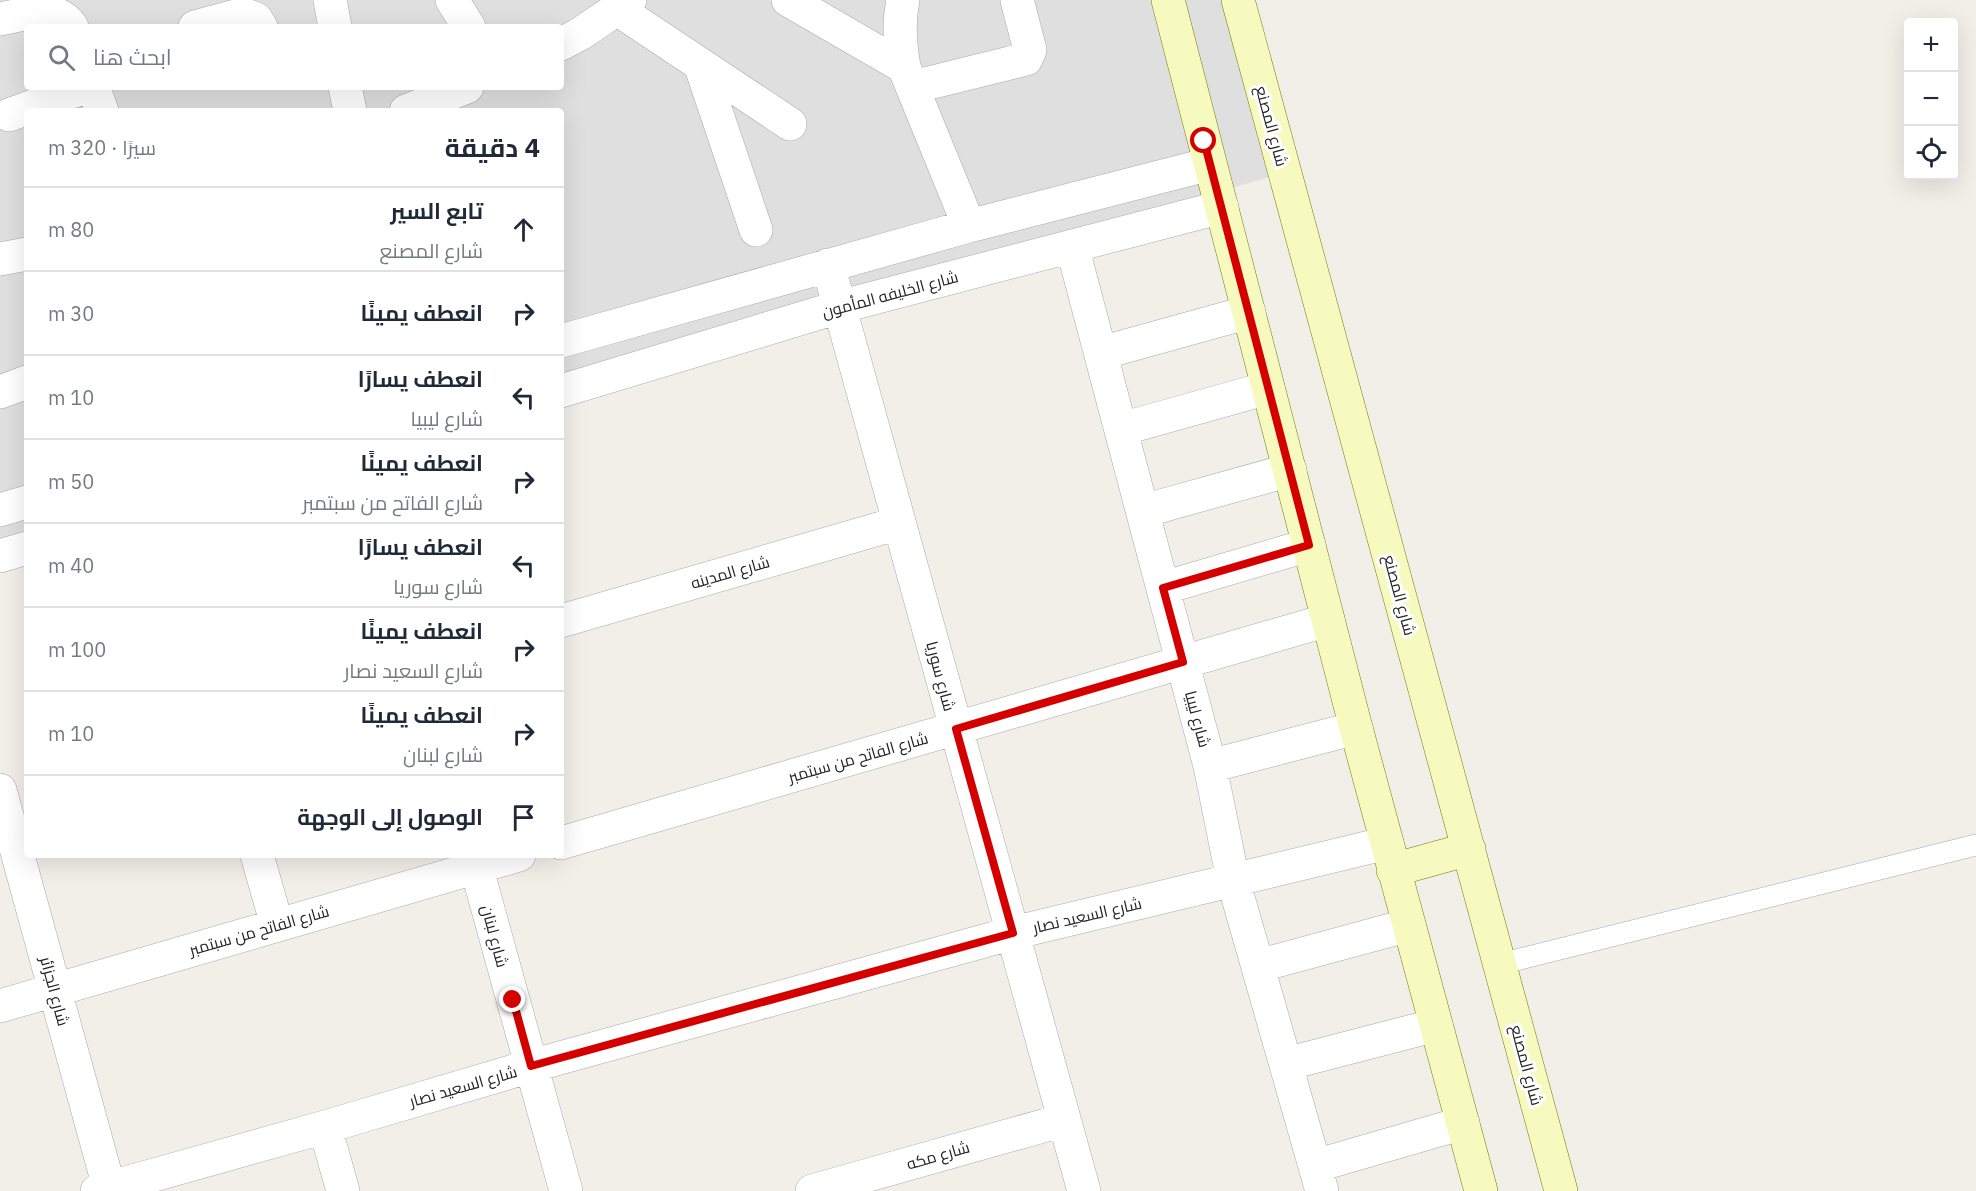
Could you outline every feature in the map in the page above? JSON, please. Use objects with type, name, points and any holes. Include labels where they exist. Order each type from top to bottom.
[{"type":"main road","points":[[1168,0],[1356,728],[1481,1191]]},
{"type":"main road","name":"شارع المصنع","points":[[1238,0],[1561,1191]]},
{"type":"main road","points":[[1390,856],[1469,849]]},
{"type":"street","points":[[452,0],[467,24]]},
{"type":"street","points":[[788,0],[908,77],[1026,59],[1030,50],[1017,0]]},
{"type":"street","points":[[903,0],[900,16],[900,42],[908,77],[969,226]]},
{"type":"street","points":[[564,43],[624,5],[700,64],[790,124]]},
{"type":"street","points":[[0,20],[47,12],[62,16],[69,24]]},
{"type":"street","points":[[206,24],[243,14],[256,19],[259,24]]},
{"type":"street","points":[[700,64],[756,230]]},
{"type":"street","points":[[28,108],[77,90]]},
{"type":"street","points":[[94,90],[101,108]]},
{"type":"street","points":[[346,90],[349,108]]},
{"type":"street","points":[[414,108],[459,90]]},
{"type":"street","points":[[9,115],[24,109]]},
{"type":"street","points":[[564,341],[969,226],[1210,164]]},
{"type":"street","name":"شارع الخليفه المأمون","points":[[564,390],[839,307],[1222,207]]},
{"type":"street","name":"شارع ليبيا","points":[[1072,246],[1210,766],[1233,880],[1318,1178]]},
{"type":"street","points":[[0,259],[24,255]]},
{"type":"street","name":"شارع سوريا","points":[[828,265],[1084,1191]]},
{"type":"street","points":[[1101,353],[1249,312]]},
{"type":"street","points":[[0,393],[24,383]]},
{"type":"street","points":[[1121,429],[1268,388]]},
{"type":"street","points":[[1143,511],[1290,470]]},
{"type":"street","points":[[0,510],[24,503]]},
{"type":"street","name":"شارع المدينه","points":[[564,620],[899,523]]},
{"type":"street","points":[[1163,588],[1309,545]]},
{"type":"street","points":[[0,556],[24,549]]},
{"type":"street","name":"شارع الفاتح من سبتمبر","points":[[564,842],[1328,620]]},
{"type":"street","points":[[1210,766],[1356,728]]},
{"type":"street","name":"شارع الجزائر","points":[[0,790],[55,990],[105,1190]]},
{"type":"street","name":"شارع السعيد نصار","points":[[105,1190],[531,1066],[1013,933],[1233,880],[1390,856]]},
{"type":"street","points":[[258,858],[277,925]]},
{"type":"street","name":"شارع الفاتح من سبتمبر","points":[[0,1006],[277,925],[474,861],[496,858]]},
{"type":"street","name":"شارع لبنان","points":[[474,861],[566,1191]]},
{"type":"street","points":[[1258,966],[1410,925]]},
{"type":"street","points":[[1286,1064],[1436,1025]]},
{"type":"street","name":"شارع مكه","points":[[812,1191],[1064,1120]]},
{"type":"street","points":[[1318,1178],[1463,1123]]},
{"type":"street","points":[[325,1127],[343,1191]]},
{"type":"lane","points":[[1500,964],[1976,845]]},
{"type":"shaded area","points":[[0,0],[1223,0],[1273,176],[564,382],[564,108],[24,108],[24,539],[0,546]]},
{"type":"route","points":[[513,1000],[531,1066],[1013,933],[956,729],[1183,662],[1163,588],[1309,545],[1204,141]]}]
